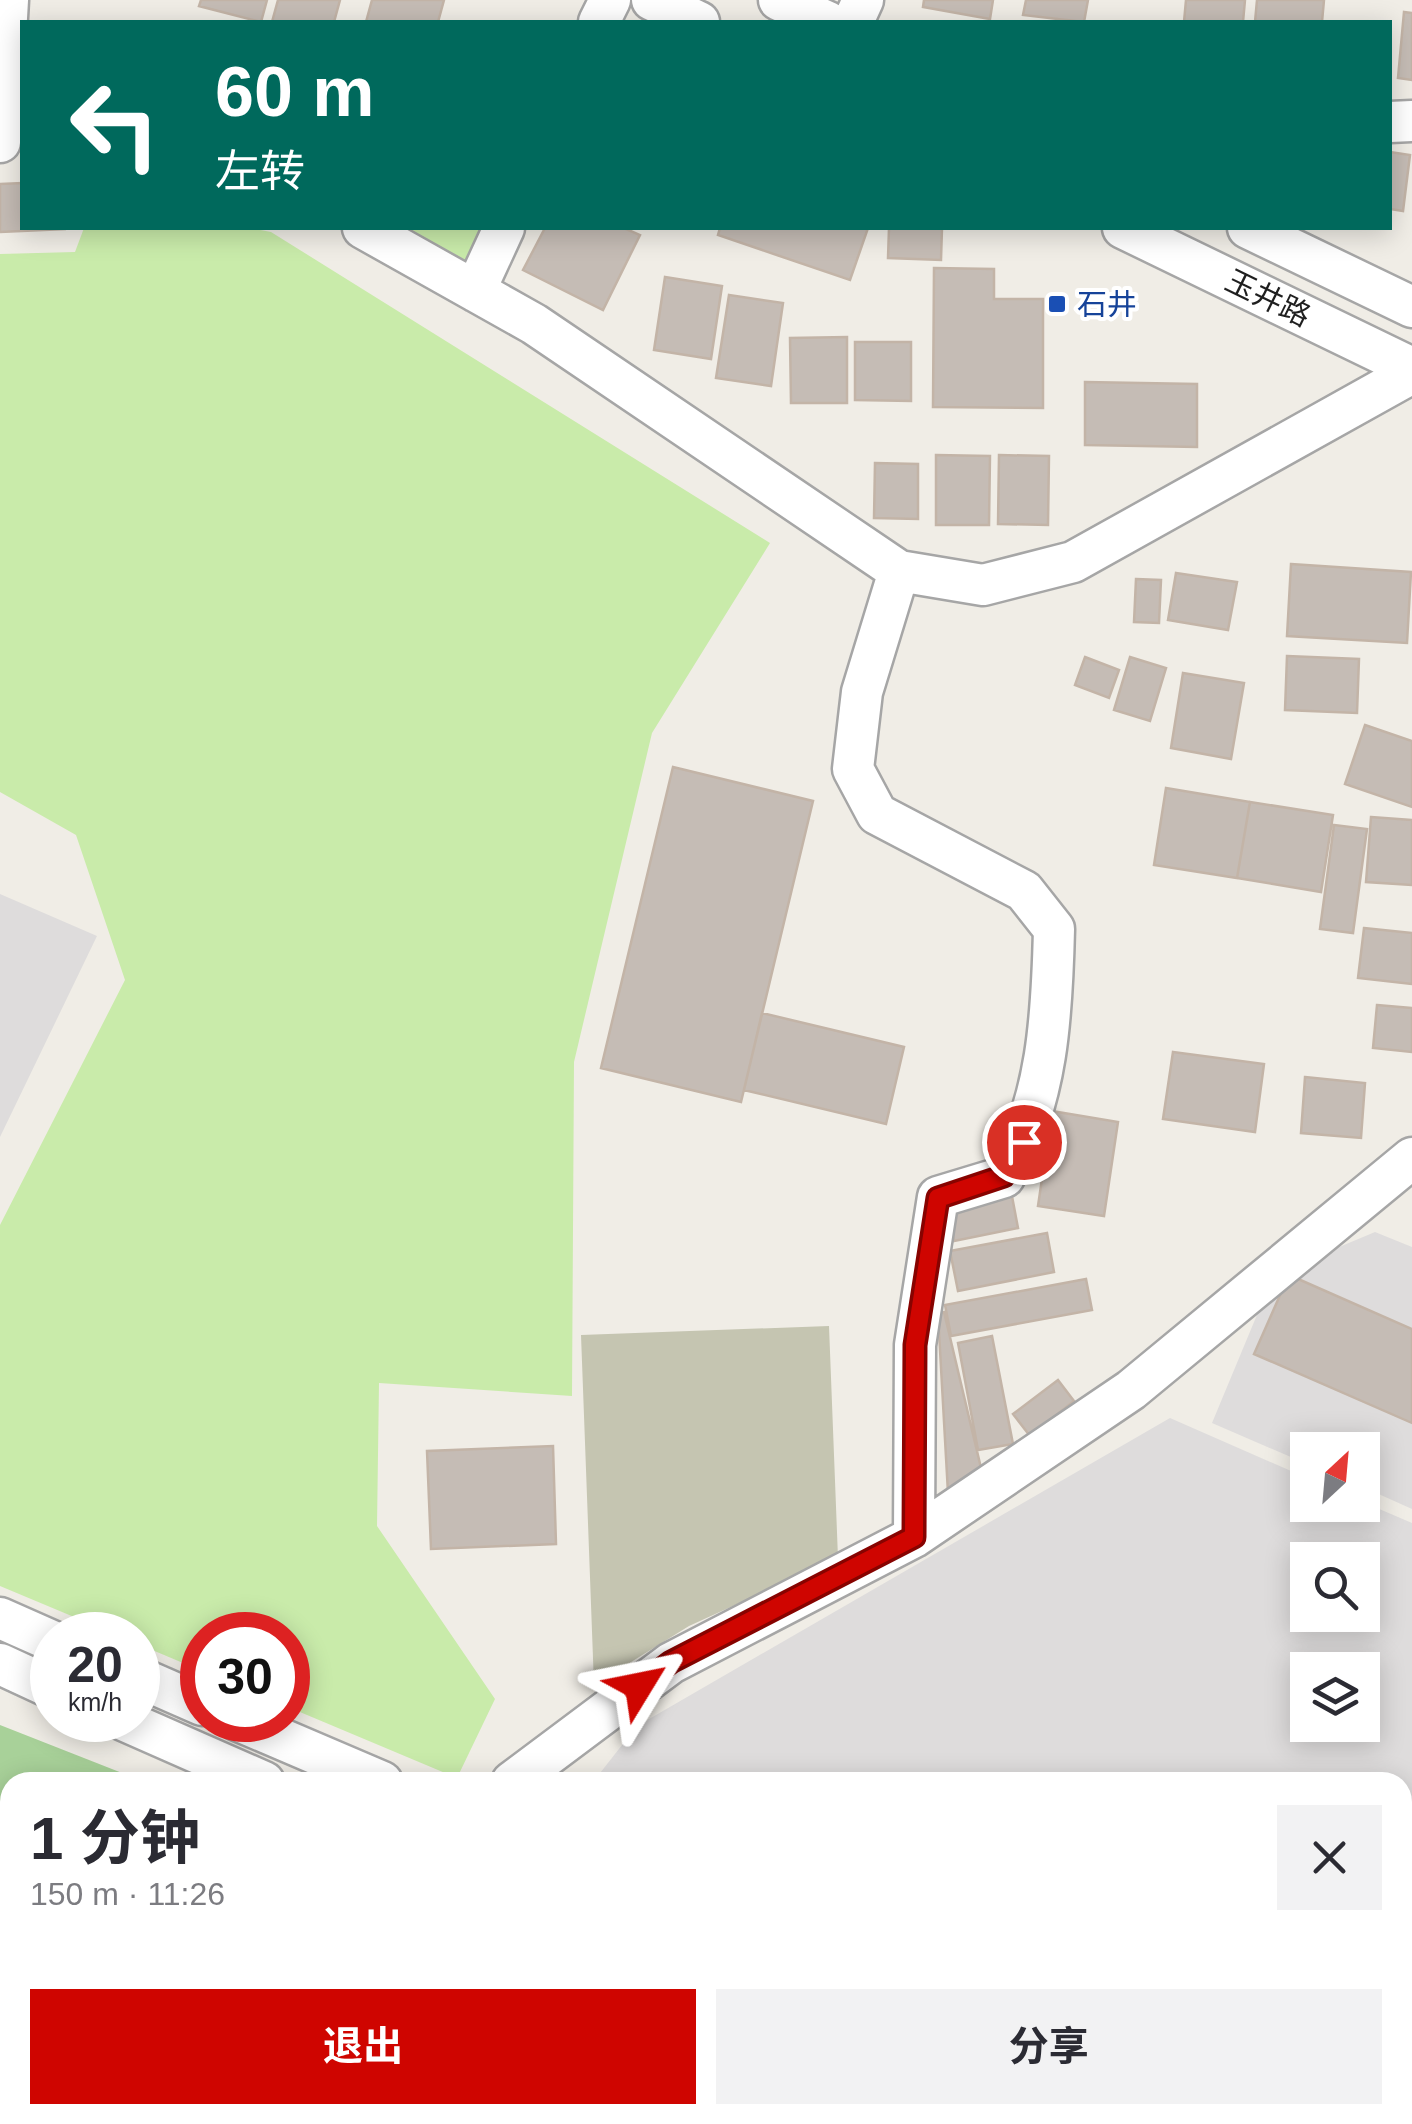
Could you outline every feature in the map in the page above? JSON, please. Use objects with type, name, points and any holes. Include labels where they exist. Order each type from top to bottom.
[{"type":"street","points":[[652,0],[696,20]]},
{"type":"street","points":[[779,0],[824,20]]},
{"type":"street","points":[[0,142],[5,5]]},
{"type":"street","points":[[367,230],[534,324],[900,570],[983,585],[1073,562],[1412,370]]},
{"type":"street","points":[[475,291],[503,230]]},
{"type":"street","name":"玉井路","points":[[1128,230],[1412,370]]},
{"type":"street","name":"玉井路","points":[[1252,230],[1412,306]]},
{"type":"street","points":[[900,570],[862,692],[853,768],[877,814],[1024,891],[1054,929],[1052,996],[1036,1107],[1024,1142],[1004,1176],[938,1198],[915,1345],[914,1537]]},
{"type":"street","points":[[525,1772],[671,1662],[914,1537],[1131,1390],[1412,1158]]},
{"type":"street","points":[[0,1618],[30,1631]]},
{"type":"street","points":[[0,1664],[30,1678]]},
{"type":"street","points":[[160,1741],[214,1772]]},
{"type":"street","points":[[288,1742],[359,1772]]},
{"type":"shaded area","points":[[0,894],[97,936],[0,1137]]},
{"type":"shaded area","points":[[1375,1232],[1412,1247],[1412,1509],[1380,1495],[1380,1432],[1290,1432],[1290,1457],[1212,1423],[1269,1286],[1301,1263]]},
{"type":"shaded area","points":[[829,1326],[838,1558],[689,1626],[594,1685],[581,1335]]},
{"type":"shaded area","points":[[1170,1418],[1290,1471],[1290,1522],[1380,1522],[1380,1509],[1412,1523],[1412,1772],[601,1772],[637,1726]]},
{"type":"green space","points":[[83,230],[271,232],[770,543],[652,733],[574,1062],[572,1396],[379,1383],[377,1526],[495,1699],[460,1772],[443,1772],[310,1716],[310,1612],[180,1612],[180,1662],[160,1653],[160,1612],[62,1612],[0,1586],[0,1225],[125,980],[76,835],[0,792],[0,254],[75,252]]},
{"type":"green space","points":[[406,230],[492,230],[474,268]]},
{"type":"green space","points":[[0,1725],[30,1737],[30,1742],[43,1742],[120,1772],[0,1772]]},
{"type":"building","points":[[201,0],[267,0],[262,20],[199,6]]},
{"type":"building","points":[[278,0],[340,0],[335,20],[273,20]]},
{"type":"building","points":[[372,0],[444,0],[439,20],[367,20]]},
{"type":"building","points":[[924,0],[993,0],[990,19],[923,7]]},
{"type":"building","points":[[1026,0],[1088,0],[1084,20],[1023,15]]},
{"type":"building","points":[[1186,0],[1245,0],[1243,20],[1184,20]]},
{"type":"building","points":[[1257,0],[1324,0],[1322,20],[1255,20]]},
{"type":"building","points":[[1404,12],[1412,13],[1412,80],[1398,78]]},
{"type":"building","points":[[1392,152],[1410,155],[1403,211],[1392,209]]},
{"type":"building","points":[[20,183],[20,230],[44,230],[0,232],[0,184]]},
{"type":"building","points":[[544,230],[629,230],[640,235],[603,310],[523,270]]},
{"type":"building","points":[[719,230],[867,230],[850,280],[718,235]]},
{"type":"building","points":[[889,230],[942,230],[941,260],[888,258]]},
{"type":"building","points":[[934,268],[994,269],[994,299],[1043,299],[1043,408],[933,407]]},
{"type":"building","points":[[665,277],[722,286],[711,359],[654,350]]},
{"type":"building","points":[[729,295],[783,303],[771,386],[716,378]]},
{"type":"building","points":[[847,337],[847,403],[791,403],[790,338]]},
{"type":"building","points":[[855,342],[911,342],[911,401],[855,400]]},
{"type":"building","points":[[1085,382],[1197,384],[1197,447],[1085,445]]},
{"type":"building","points":[[936,455],[990,456],[989,525],[936,525]]},
{"type":"building","points":[[999,455],[1049,456],[1048,525],[998,524]]},
{"type":"building","points":[[875,463],[918,464],[918,519],[874,518]]},
{"type":"building","points":[[1291,564],[1411,572],[1407,643],[1287,636]]},
{"type":"building","points":[[1176,573],[1237,582],[1228,630],[1168,620]]},
{"type":"building","points":[[1136,579],[1161,580],[1159,623],[1134,622]]},
{"type":"building","points":[[1287,656],[1359,659],[1357,713],[1285,710]]},
{"type":"building","points":[[1085,657],[1119,670],[1109,698],[1075,685]]},
{"type":"building","points":[[1130,657],[1166,668],[1150,721],[1114,710]]},
{"type":"building","points":[[1183,673],[1244,683],[1231,759],[1171,748]]},
{"type":"building","points":[[1365,725],[1412,741],[1412,807],[1345,784]]},
{"type":"building","points":[[673,767],[813,801],[741,1102],[601,1068]]},
{"type":"building","points":[[1166,788],[1250,802],[1237,878],[1154,865]]},
{"type":"building","points":[[1250,802],[1333,815],[1321,892],[1237,878]]},
{"type":"building","points":[[1371,817],[1412,820],[1412,885],[1366,882]]},
{"type":"building","points":[[1334,825],[1367,829],[1353,933],[1320,929]]},
{"type":"building","points":[[1364,928],[1412,933],[1412,984],[1358,978]]},
{"type":"building","points":[[1377,1005],[1412,1008],[1412,1052],[1373,1048]]},
{"type":"building","points":[[762,1013],[904,1047],[886,1124],[744,1090]]},
{"type":"building","points":[[1173,1052],[1264,1064],[1255,1132],[1163,1119]]},
{"type":"building","points":[[1305,1077],[1365,1083],[1361,1138],[1301,1133]]},
{"type":"building","points":[[1052,1111],[1118,1122],[1104,1216],[1038,1206]]},
{"type":"building","points":[[1011,1191],[1018,1228],[954,1241],[947,1202]]},
{"type":"building","points":[[1047,1233],[1054,1272],[958,1291],[950,1251]]},
{"type":"building","points":[[1289,1275],[1412,1329],[1412,1423],[1254,1354]]},
{"type":"building","points":[[1086,1279],[1092,1310],[951,1336],[945,1305]]},
{"type":"building","points":[[944,1312],[981,1468],[948,1493],[938,1314]]},
{"type":"building","points":[[992,1336],[1013,1444],[978,1450],[958,1343]]},
{"type":"building","points":[[1058,1380],[1074,1401],[1030,1436],[1013,1414]]},
{"type":"building","points":[[553,1446],[556,1544],[431,1549],[427,1451]]},
{"type":"place","name":"石井","points":[[1057,304]]},
{"type":"route","points":[[639,1686],[671,1662],[914,1537],[915,1345],[938,1198],[1004,1176],[1024,1142]]}]
